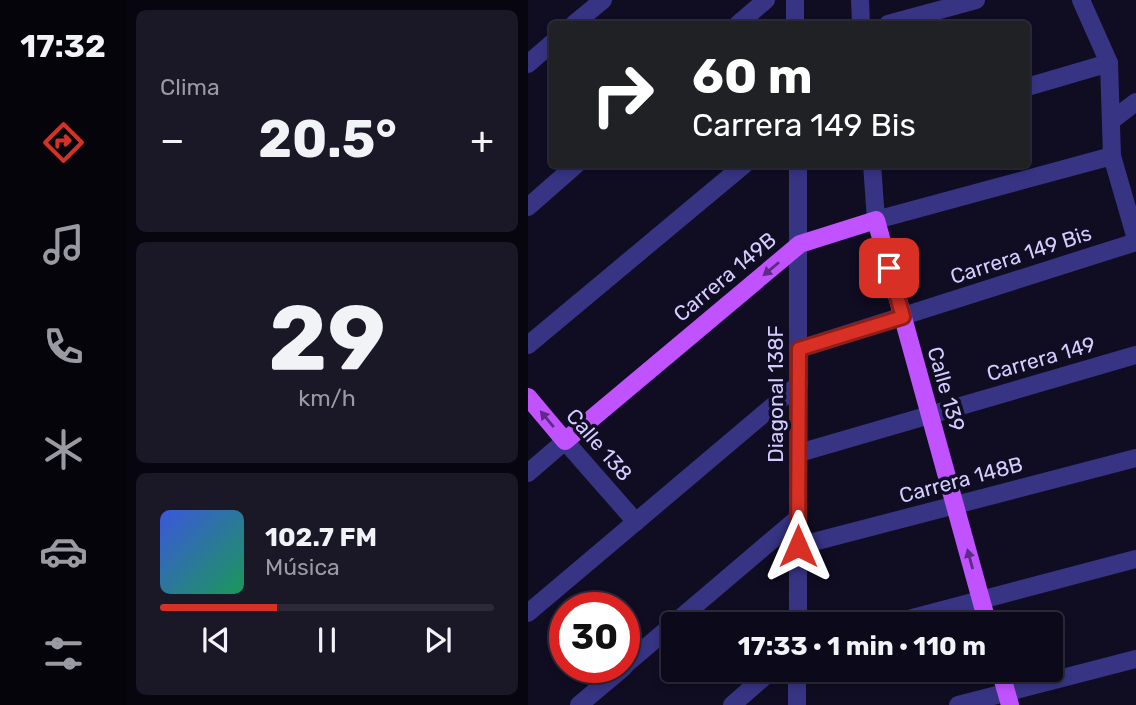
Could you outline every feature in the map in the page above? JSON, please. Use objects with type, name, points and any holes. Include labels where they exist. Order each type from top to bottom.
[{"type":"main road","name":"Carrera 149B","points":[[565,441],[800,244],[876,220]]},
{"type":"main road","name":"Calle 139","points":[[876,220],[984,612]]},
{"type":"main road","name":"Calle 138","points":[[528,397],[565,441]]},
{"type":"main road","points":[[1003,682],[1008,699]]},
{"type":"street","points":[[578,21],[603,0]]},
{"type":"street","points":[[742,21],[766,0]]},
{"type":"street","points":[[795,0],[795,21]]},
{"type":"street","points":[[860,0],[861,21]]},
{"type":"street","points":[[899,21],[976,0]]},
{"type":"street","points":[[1081,0],[1109,63],[1112,156],[1135,241]]},
{"type":"street","points":[[528,64],[549,46]]},
{"type":"street","points":[[1030,86],[1109,63]]},
{"type":"street","points":[[1111,121],[1135,102]]},
{"type":"street","name":"Carrera 149B","points":[[876,220],[1112,156]]},
{"type":"street","points":[[528,207],[572,168]]},
{"type":"street","points":[[528,345],[740,168]]},
{"type":"street","name":"Diagonal 138F","points":[[798,168],[798,612]]},
{"type":"street","name":"Calle 139","points":[[872,168],[876,220]]},
{"type":"street","name":"Carrera 149 Bis","points":[[799,349],[1135,241]]},
{"type":"street","name":"Carrera 149","points":[[799,453],[1135,355]]},
{"type":"street","points":[[528,613],[799,384]]},
{"type":"street","name":"Carrera 149B","points":[[528,473],[565,441]]},
{"type":"street","name":"Calle 138","points":[[565,441],[636,523]]},
{"type":"street","name":"Carrera 148B","points":[[798,546],[1135,458]]},
{"type":"street","points":[[640,653],[798,518]]},
{"type":"street","points":[[935,612],[1135,559]]},
{"type":"street","points":[[958,705],[1008,699],[1135,659]]},
{"type":"street","points":[[732,705],[758,682]]},
{"type":"street","points":[[797,682],[797,705]]},
{"type":"street","points":[[579,705],[605,683]]},
{"type":"route","points":[[798,546],[799,349],[903,317],[889,268]]}]
